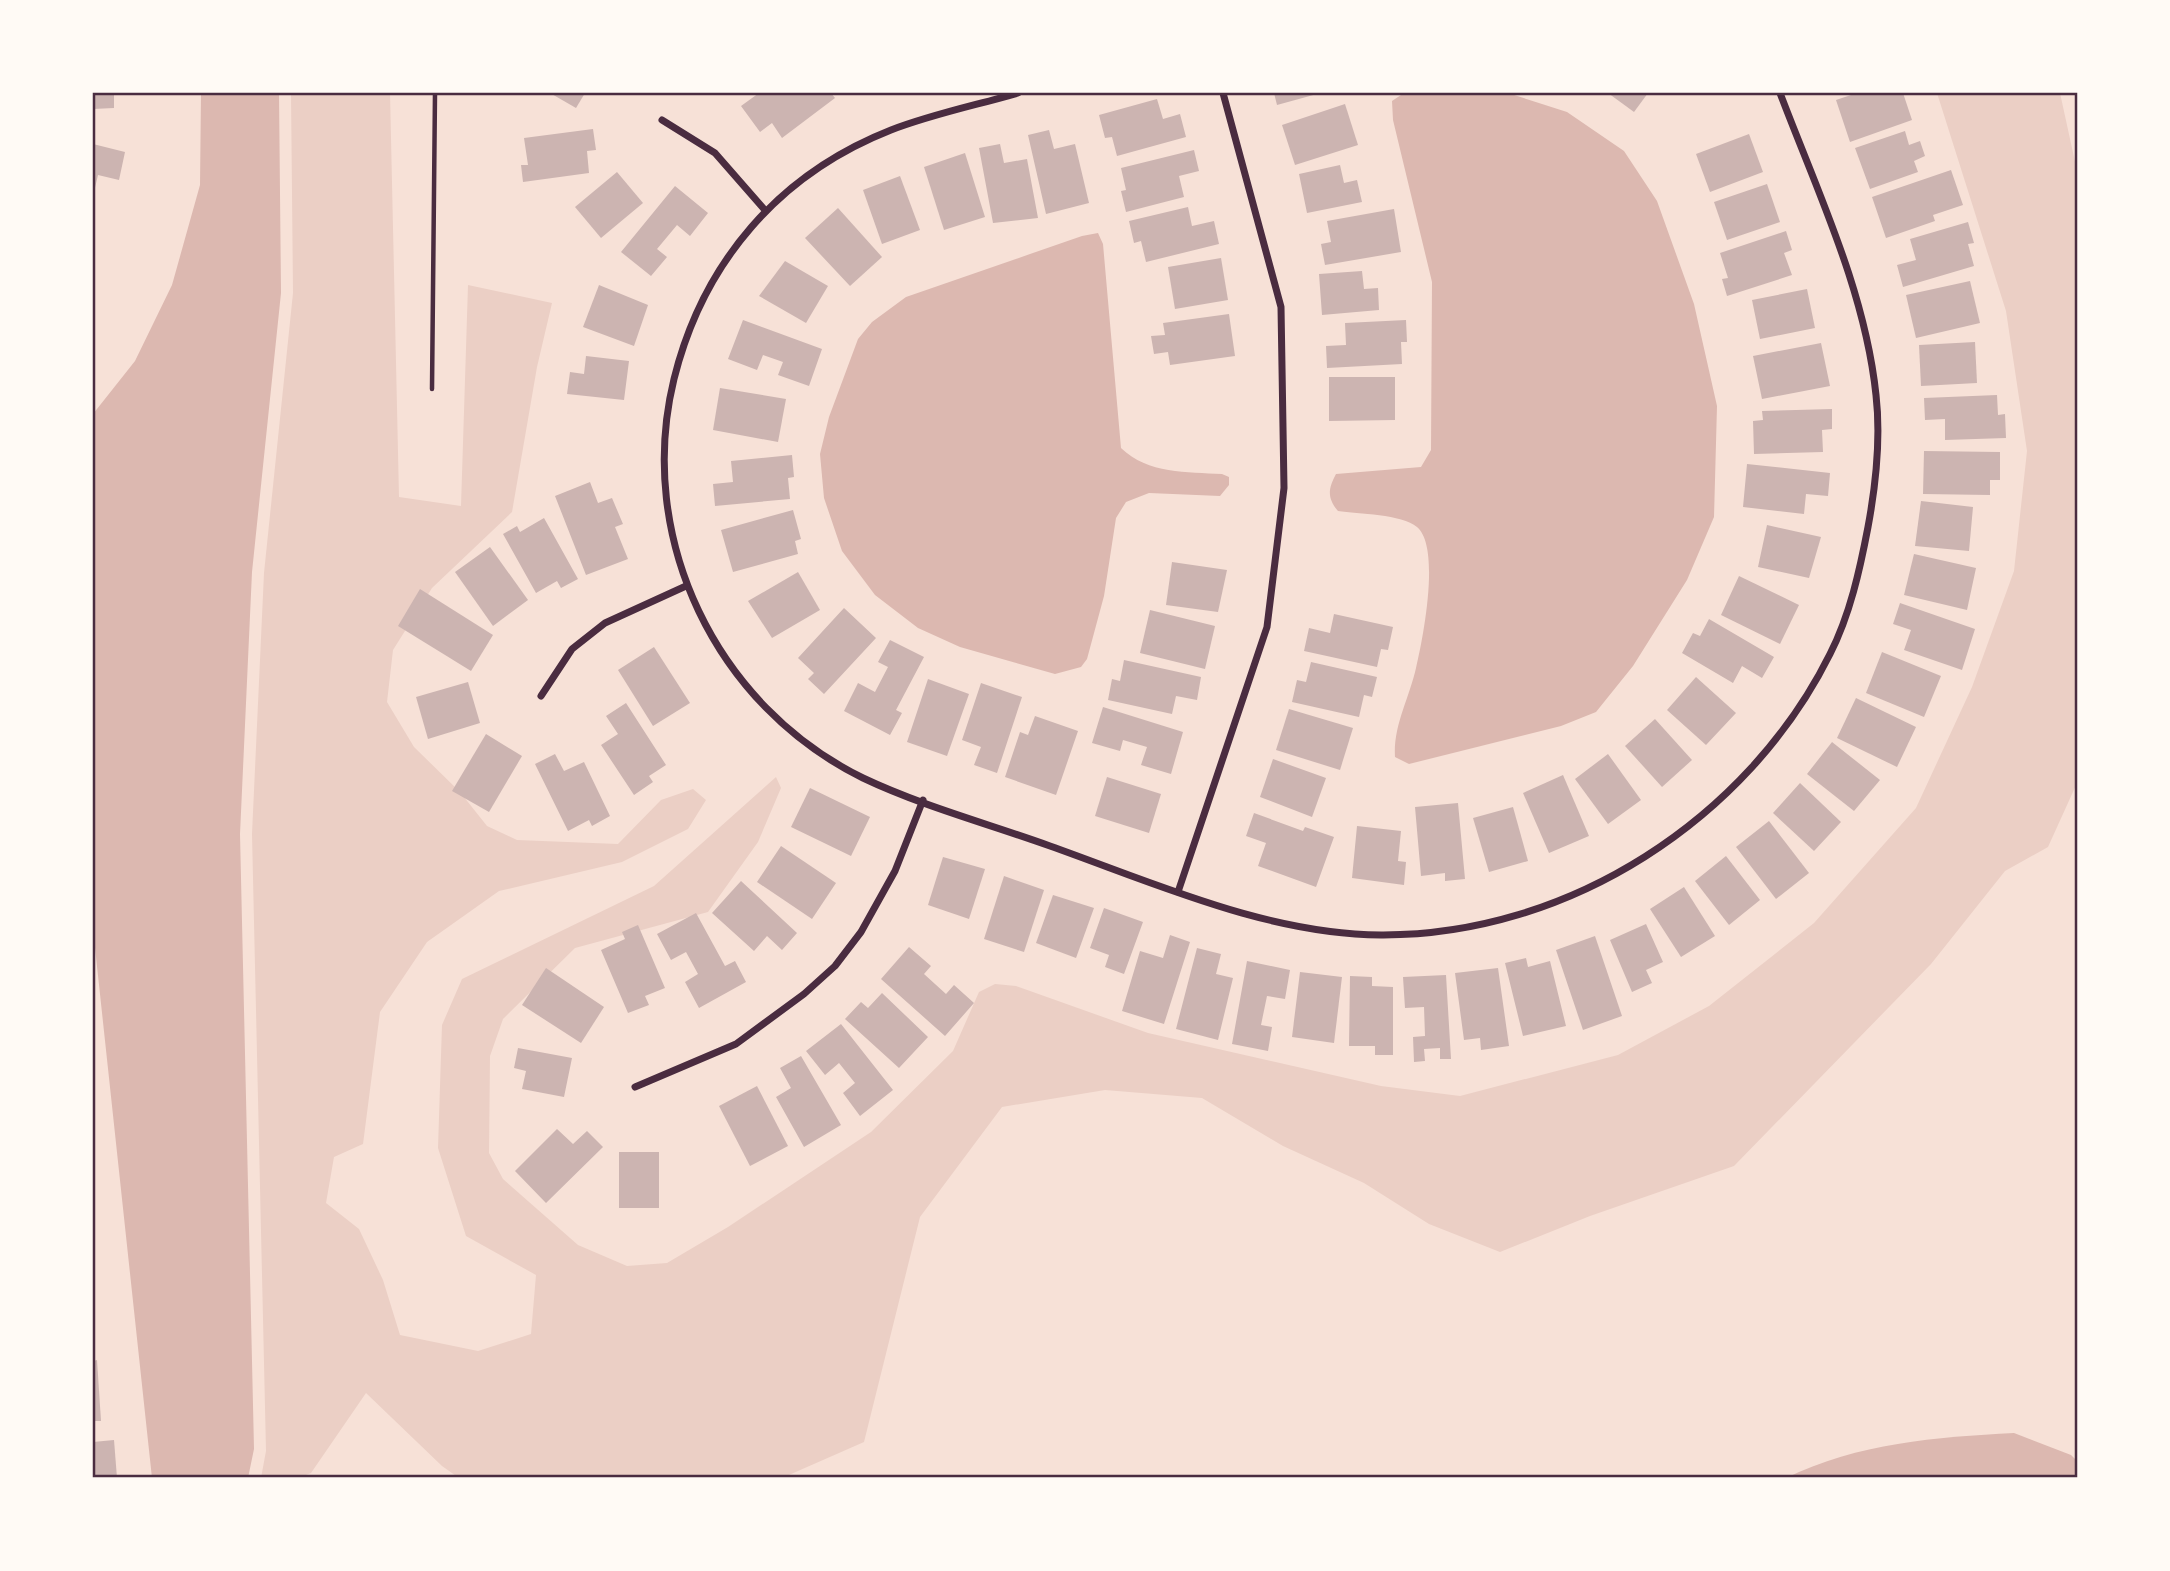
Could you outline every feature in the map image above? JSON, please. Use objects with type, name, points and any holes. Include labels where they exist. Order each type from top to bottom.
[{"type":"street","points":[[1018,93],[893,129],[828,160],[765,209],[708,287],[682,348],[667,410],[663,463],[669,522],[686,586],[712,637],[753,695],[810,745],[863,778],[1178,892],[1273,922],[1335,933],[1390,935],[1463,928],[1539,910],[1610,877],[1685,830],[1744,777],[1787,723],[1832,652],[1860,571],[1876,483],[1877,399],[1862,310],[1780,93]]},
{"type":"street","points":[[1178,892],[1266,627],[1284,488],[1281,307],[1223,93]]},
{"type":"street","points":[[662,120],[715,153],[765,209]]},
{"type":"street","points":[[541,696],[572,649],[605,622],[686,586]]},
{"type":"street","points":[[635,1087],[736,1044],[804,994],[835,966],[861,932],[895,871],[923,800]]},
{"type":"lane","points":[[432,389],[435,93]]},
{"type":"shaded area","points":[[201,93],[279,93],[281,293],[252,572],[240,834],[254,1449],[248,1478],[152,1478],[93,929],[93,414],[135,361],[172,285],[200,185]]},
{"type":"shaded area","points":[[291,93],[390,93],[399,497],[461,506],[468,285],[552,303],[537,367],[512,512],[432,588],[393,650],[387,702],[414,747],[460,792],[487,826],[517,840],[618,844],[661,800],[693,789],[706,800],[688,829],[622,862],[499,891],[427,942],[380,1012],[363,1144],[334,1157],[326,1203],[359,1229],[383,1280],[400,1335],[478,1351],[531,1334],[536,1275],[466,1236],[438,1148],[442,1025],[462,979],[654,886],[776,777],[781,788],[758,842],[708,912],[575,948],[503,1019],[490,1056],[489,1153],[503,1179],[578,1245],[627,1266],[667,1263],[728,1227],[871,1132],[953,1051],[979,992],[995,984],[1016,986],[1148,1033],[1381,1086],[1460,1096],[1618,1055],[1709,1006],[1814,923],[1916,808],[1972,687],[2014,571],[2027,451],[2006,311],[1937,93],[2060,93],[2077,171],[2077,783],[2048,847],[2005,871],[1931,964],[1734,1166],[1590,1216],[1500,1252],[1429,1224],[1364,1183],[1283,1146],[1202,1098],[1105,1090],[1002,1107],[920,1217],[864,1442],[782,1478],[459,1478],[442,1466],[366,1393],[311,1473],[298,1478],[261,1478],[266,1451],[252,834],[264,573],[293,293]]},
{"type":"shaded area","points":[[1404,93],[1508,93],[1567,112],[1624,151],[1657,201],[1694,304],[1717,406],[1714,517],[1687,580],[1633,666],[1596,712],[1561,726],[1409,764],[1395,757],[1395,746],[1396,734],[1416,668],[1426,616],[1429,573],[1424,538],[1417,527],[1401,519],[1338,511],[1330,493],[1336,474],[1421,467],[1431,450],[1432,282],[1393,120],[1392,101]]},
{"type":"shaded area","points":[[1098,233],[1103,244],[1121,448],[1143,463],[1156,467],[1182,472],[1222,474],[1229,477],[1229,485],[1220,496],[1149,493],[1126,502],[1116,518],[1104,596],[1087,659],[1081,667],[1055,674],[960,647],[918,628],[875,595],[842,551],[824,498],[820,454],[829,417],[858,339],[872,322],[906,297],[1082,236]]},
{"type":"shaded area","points":[[2014,1433],[2071,1455],[2077,1461],[2077,1478],[1786,1478],[1813,1466],[1869,1449],[1927,1440]]},
{"type":"building","points":[[93,93],[114,93],[114,108],[93,109]]},
{"type":"building","points":[[550,93],[585,93],[576,108]]},
{"type":"building","points":[[759,93],[831,93],[835,98],[782,138],[772,123],[760,132],[741,106]]},
{"type":"building","points":[[1274,93],[1317,93],[1317,94],[1277,105]]},
{"type":"building","points":[[1608,93],[1648,93],[1634,112]]},
{"type":"building","points":[[1857,93],[1903,93],[1912,120],[1850,142],[1836,100]]},
{"type":"building","points":[[1157,99],[1163,119],[1180,114],[1186,137],[1117,156],[1112,137],[1105,138],[1099,115]]},
{"type":"building","points":[[1345,104],[1358,145],[1295,165],[1282,125]]},
{"type":"building","points":[[593,129],[596,150],[587,151],[589,173],[523,182],[521,165],[528,165],[524,138]]},
{"type":"building","points":[[1049,130],[1054,149],[1075,144],[1089,203],[1046,214],[1028,135]]},
{"type":"building","points":[[1905,131],[1909,145],[1920,141],[1925,156],[1914,161],[1918,172],[1870,189],[1855,148]]},
{"type":"building","points":[[1749,134],[1763,172],[1710,192],[1696,154]]},
{"type":"building","points":[[93,144],[125,152],[119,180],[98,175],[94,192]]},
{"type":"building","points":[[1000,144],[1004,163],[1027,159],[1038,218],[993,223],[979,148]]},
{"type":"building","points":[[1194,150],[1199,171],[1179,176],[1184,197],[1126,212],[1121,191],[1126,190],[1121,168]]},
{"type":"building","points":[[965,153],[985,217],[944,230],[924,167]]},
{"type":"building","points":[[1340,165],[1344,183],[1357,180],[1362,202],[1307,213],[1299,174]]},
{"type":"building","points":[[1951,170],[1963,205],[1933,215],[1935,221],[1886,238],[1872,197]]},
{"type":"building","points":[[617,172],[643,203],[601,238],[575,207]]},
{"type":"building","points":[[900,176],[920,230],[882,244],[863,190]]},
{"type":"building","points":[[1767,184],[1780,222],[1727,240],[1714,202]]},
{"type":"building","points":[[675,186],[708,213],[690,236],[677,225],[657,249],[667,257],[651,276],[621,252]]},
{"type":"building","points":[[1188,207],[1192,226],[1214,221],[1219,244],[1146,262],[1141,241],[1134,243],[1129,221]]},
{"type":"building","points":[[838,208],[882,257],[850,286],[805,238]]},
{"type":"building","points":[[1394,209],[1401,252],[1325,265],[1321,244],[1331,242],[1327,221]]},
{"type":"building","points":[[1968,222],[1974,243],[1968,244],[1974,266],[1903,287],[1897,265],[1916,260],[1910,239]]},
{"type":"building","points":[[1786,231],[1792,250],[1784,253],[1792,275],[1727,296],[1722,279],[1728,278],[1720,253]]},
{"type":"building","points":[[1221,258],[1228,300],[1175,309],[1168,267]]},
{"type":"building","points":[[785,261],[828,286],[806,323],[759,296]]},
{"type":"building","points":[[1362,271],[1364,289],[1378,288],[1379,310],[1322,315],[1319,274]]},
{"type":"building","points":[[1970,281],[1980,323],[1916,338],[1906,295]]},
{"type":"building","points":[[599,285],[648,305],[634,346],[583,327]]},
{"type":"building","points":[[1807,289],[1815,328],[1760,339],[1752,300]]},
{"type":"building","points":[[1229,314],[1235,356],[1170,365],[1168,352],[1154,354],[1151,336],[1165,335],[1163,323]]},
{"type":"building","points":[[743,320],[822,349],[809,386],[778,375],[783,362],[763,355],[757,370],[728,359]]},
{"type":"building","points":[[1406,320],[1407,342],[1401,342],[1402,364],[1327,368],[1326,346],[1346,345],[1345,323]]},
{"type":"building","points":[[1975,342],[1977,383],[1921,386],[1919,345]]},
{"type":"building","points":[[1821,343],[1830,386],[1762,399],[1753,356]]},
{"type":"building","points":[[586,356],[629,361],[624,400],[567,394],[570,372],[584,374]]},
{"type":"building","points":[[1329,377],[1395,377],[1395,420],[1329,421]]},
{"type":"building","points":[[720,388],[786,399],[778,442],[713,430]]},
{"type":"building","points":[[1997,395],[1998,415],[2005,414],[2006,438],[1945,440],[1945,419],[1925,420],[1924,398]]},
{"type":"building","points":[[1832,409],[1832,429],[1822,430],[1823,452],[1754,454],[1753,421],[1763,420],[1762,411]]},
{"type":"building","points":[[1924,451],[2000,452],[2000,480],[1990,480],[1990,495],[1923,494]]},
{"type":"building","points":[[792,455],[794,477],[788,478],[790,499],[715,506],[713,484],[733,482],[731,461]]},
{"type":"building","points":[[1747,464],[1830,473],[1828,496],[1806,494],[1804,514],[1743,507]]},
{"type":"building","points":[[590,482],[598,503],[612,498],[623,524],[615,527],[628,559],[586,575],[555,496]]},
{"type":"building","points":[[1921,501],[1973,507],[1969,551],[1915,546]]},
{"type":"building","points":[[793,510],[801,539],[795,541],[798,554],[733,572],[721,530]]},
{"type":"building","points":[[544,518],[578,579],[561,588],[557,581],[536,593],[503,534],[517,526],[520,532]]},
{"type":"building","points":[[1767,525],[1821,537],[1809,578],[1758,567]]},
{"type":"building","points":[[490,547],[528,600],[493,626],[455,572]]},
{"type":"building","points":[[1914,554],[1976,568],[1967,610],[1904,595]]},
{"type":"building","points":[[1172,562],[1227,570],[1218,612],[1166,605]]},
{"type":"building","points":[[798,572],[820,610],[772,638],[748,601]]},
{"type":"building","points":[[1739,576],[1799,605],[1780,644],[1721,615]]},
{"type":"building","points":[[420,589],[493,635],[471,671],[398,626]]},
{"type":"building","points":[[1900,603],[1975,629],[1962,670],[1904,650],[1911,630],[1893,624]]},
{"type":"building","points":[[844,608],[876,638],[824,694],[808,679],[814,673],[798,658]]},
{"type":"building","points":[[1150,610],[1215,626],[1205,669],[1140,653]]},
{"type":"building","points":[[1334,614],[1393,627],[1388,650],[1381,649],[1377,667],[1304,651],[1309,628],[1330,633]]},
{"type":"building","points":[[1709,619],[1774,657],[1762,678],[1742,666],[1733,683],[1682,653],[1693,633],[1700,636]]},
{"type":"building","points":[[890,640],[924,657],[896,710],[902,713],[890,735],[844,711],[858,683],[875,692],[888,667],[878,662]]},
{"type":"building","points":[[654,647],[690,703],[653,726],[618,670]]},
{"type":"building","points":[[1882,652],[1941,676],[1924,717],[1866,693]]},
{"type":"building","points":[[1124,660],[1201,677],[1197,700],[1176,696],[1172,714],[1108,700],[1112,679],[1120,681]]},
{"type":"building","points":[[1311,662],[1377,677],[1372,697],[1364,695],[1359,717],[1292,702],[1297,680],[1306,682]]},
{"type":"building","points":[[1696,677],[1736,713],[1706,745],[1667,710]]},
{"type":"building","points":[[928,679],[969,694],[947,756],[907,742]]},
{"type":"building","points":[[468,682],[480,723],[428,739],[416,697]]},
{"type":"building","points":[[981,683],[1022,697],[997,773],[974,765],[981,747],[962,740]]},
{"type":"building","points":[[1856,698],[1916,727],[1897,767],[1837,738]]},
{"type":"building","points":[[626,703],[666,765],[649,776],[653,782],[634,795],[601,745],[618,734],[606,716]]},
{"type":"building","points":[[1103,707],[1183,732],[1171,774],[1141,765],[1147,747],[1123,740],[1120,751],[1092,743]]},
{"type":"building","points":[[1289,709],[1353,728],[1340,770],[1276,750]]},
{"type":"building","points":[[1035,716],[1078,731],[1056,795],[1005,777],[1020,732],[1028,735]]},
{"type":"building","points":[[1655,719],[1692,760],[1662,787],[1625,746]]},
{"type":"building","points":[[486,734],[522,756],[489,812],[452,791]]},
{"type":"building","points":[[1832,742],[1880,780],[1854,811],[1807,774]]},
{"type":"building","points":[[555,754],[564,771],[584,762],[610,816],[592,826],[589,820],[568,831],[535,764]]},
{"type":"building","points":[[1608,754],[1641,800],[1608,824],[1575,779]]},
{"type":"building","points":[[1273,759],[1326,778],[1312,817],[1260,797]]},
{"type":"building","points":[[1563,775],[1589,836],[1549,853],[1523,793]]},
{"type":"building","points":[[1107,777],[1161,794],[1149,833],[1095,816]]},
{"type":"building","points":[[1800,783],[1841,822],[1814,851],[1773,813]]},
{"type":"building","points":[[810,788],[870,817],[851,856],[791,827]]},
{"type":"building","points":[[1458,803],[1465,879],[1445,881],[1445,873],[1421,876],[1415,807]]},
{"type":"building","points":[[1513,807],[1528,861],[1489,872],[1473,818]]},
{"type":"building","points":[[1254,813],[1303,831],[1305,827],[1334,837],[1316,887],[1258,866],[1266,843],[1246,836]]},
{"type":"building","points":[[1769,821],[1809,873],[1776,899],[1736,847]]},
{"type":"building","points":[[1357,826],[1401,831],[1398,861],[1406,862],[1404,885],[1352,878]]},
{"type":"building","points":[[781,846],[836,883],[812,919],[757,882]]},
{"type":"building","points":[[1726,856],[1760,900],[1729,925],[1695,881]]},
{"type":"building","points":[[943,857],[985,869],[969,919],[928,905]]},
{"type":"building","points":[[1004,876],[1044,890],[1024,952],[984,939]]},
{"type":"building","points":[[741,881],[797,933],[782,950],[767,936],[754,951],[712,913]]},
{"type":"building","points":[[1684,887],[1715,936],[1681,957],[1650,909]]},
{"type":"building","points":[[1053,895],[1094,908],[1076,958],[1036,943]]},
{"type":"building","points":[[1104,908],[1143,922],[1124,974],[1105,967],[1109,955],[1090,948]]},
{"type":"building","points":[[696,913],[725,966],[735,961],[746,982],[699,1008],[685,982],[698,974],[686,952],[671,960],[657,934]]},
{"type":"building","points":[[1646,924],[1663,962],[1646,970],[1652,983],[1632,992],[1610,940]]},
{"type":"building","points":[[638,925],[665,988],[645,996],[649,1005],[628,1013],[601,950],[625,939],[622,932]]},
{"type":"building","points":[[1170,935],[1190,942],[1164,1024],[1122,1011],[1140,951],[1163,958]]},
{"type":"building","points":[[1595,936],[1622,1016],[1583,1030],[1556,950]]},
{"type":"building","points":[[909,947],[931,966],[924,974],[946,994],[954,985],[974,1003],[945,1036],[881,979]]},
{"type":"building","points":[[1197,948],[1221,954],[1216,974],[1233,978],[1218,1040],[1176,1029]]},
{"type":"building","points":[[1526,958],[1528,967],[1550,961],[1566,1026],[1523,1036],[1505,963]]},
{"type":"building","points":[[1247,961],[1290,970],[1285,999],[1267,996],[1261,1025],[1272,1027],[1268,1051],[1232,1044]]},
{"type":"building","points":[[546,968],[604,1007],[581,1043],[522,1005]]},
{"type":"building","points":[[1498,968],[1509,1046],[1481,1050],[1480,1038],[1464,1040],[1455,973]]},
{"type":"building","points":[[1300,972],[1342,977],[1334,1043],[1292,1037]]},
{"type":"building","points":[[1446,975],[1451,1059],[1440,1059],[1440,1048],[1424,1049],[1425,1061],[1414,1062],[1413,1037],[1425,1036],[1424,1007],[1405,1008],[1403,977]]},
{"type":"building","points":[[1350,976],[1372,977],[1372,986],[1393,987],[1393,1055],[1375,1055],[1375,1046],[1349,1046]]},
{"type":"building","points":[[882,993],[928,1037],[899,1068],[845,1019],[861,1002],[868,1008]]},
{"type":"building","points":[[841,1024],[893,1090],[860,1116],[843,1093],[855,1083],[839,1063],[825,1075],[806,1051]]},
{"type":"building","points":[[518,1048],[572,1058],[564,1097],[522,1089],[526,1071],[514,1068]]},
{"type":"building","points":[[801,1056],[841,1125],[804,1147],[776,1097],[791,1088],[780,1068]]},
{"type":"building","points":[[757,1086],[788,1146],[750,1166],[719,1106]]},
{"type":"building","points":[[557,1129],[573,1144],[587,1131],[603,1147],[546,1203],[515,1171]]},
{"type":"building","points":[[619,1152],[659,1152],[659,1208],[619,1208]]},
{"type":"building","points":[[97,1360],[101,1421],[93,1421],[93,1361]]},
{"type":"building","points":[[114,1440],[117,1478],[93,1478],[93,1442]]}]
